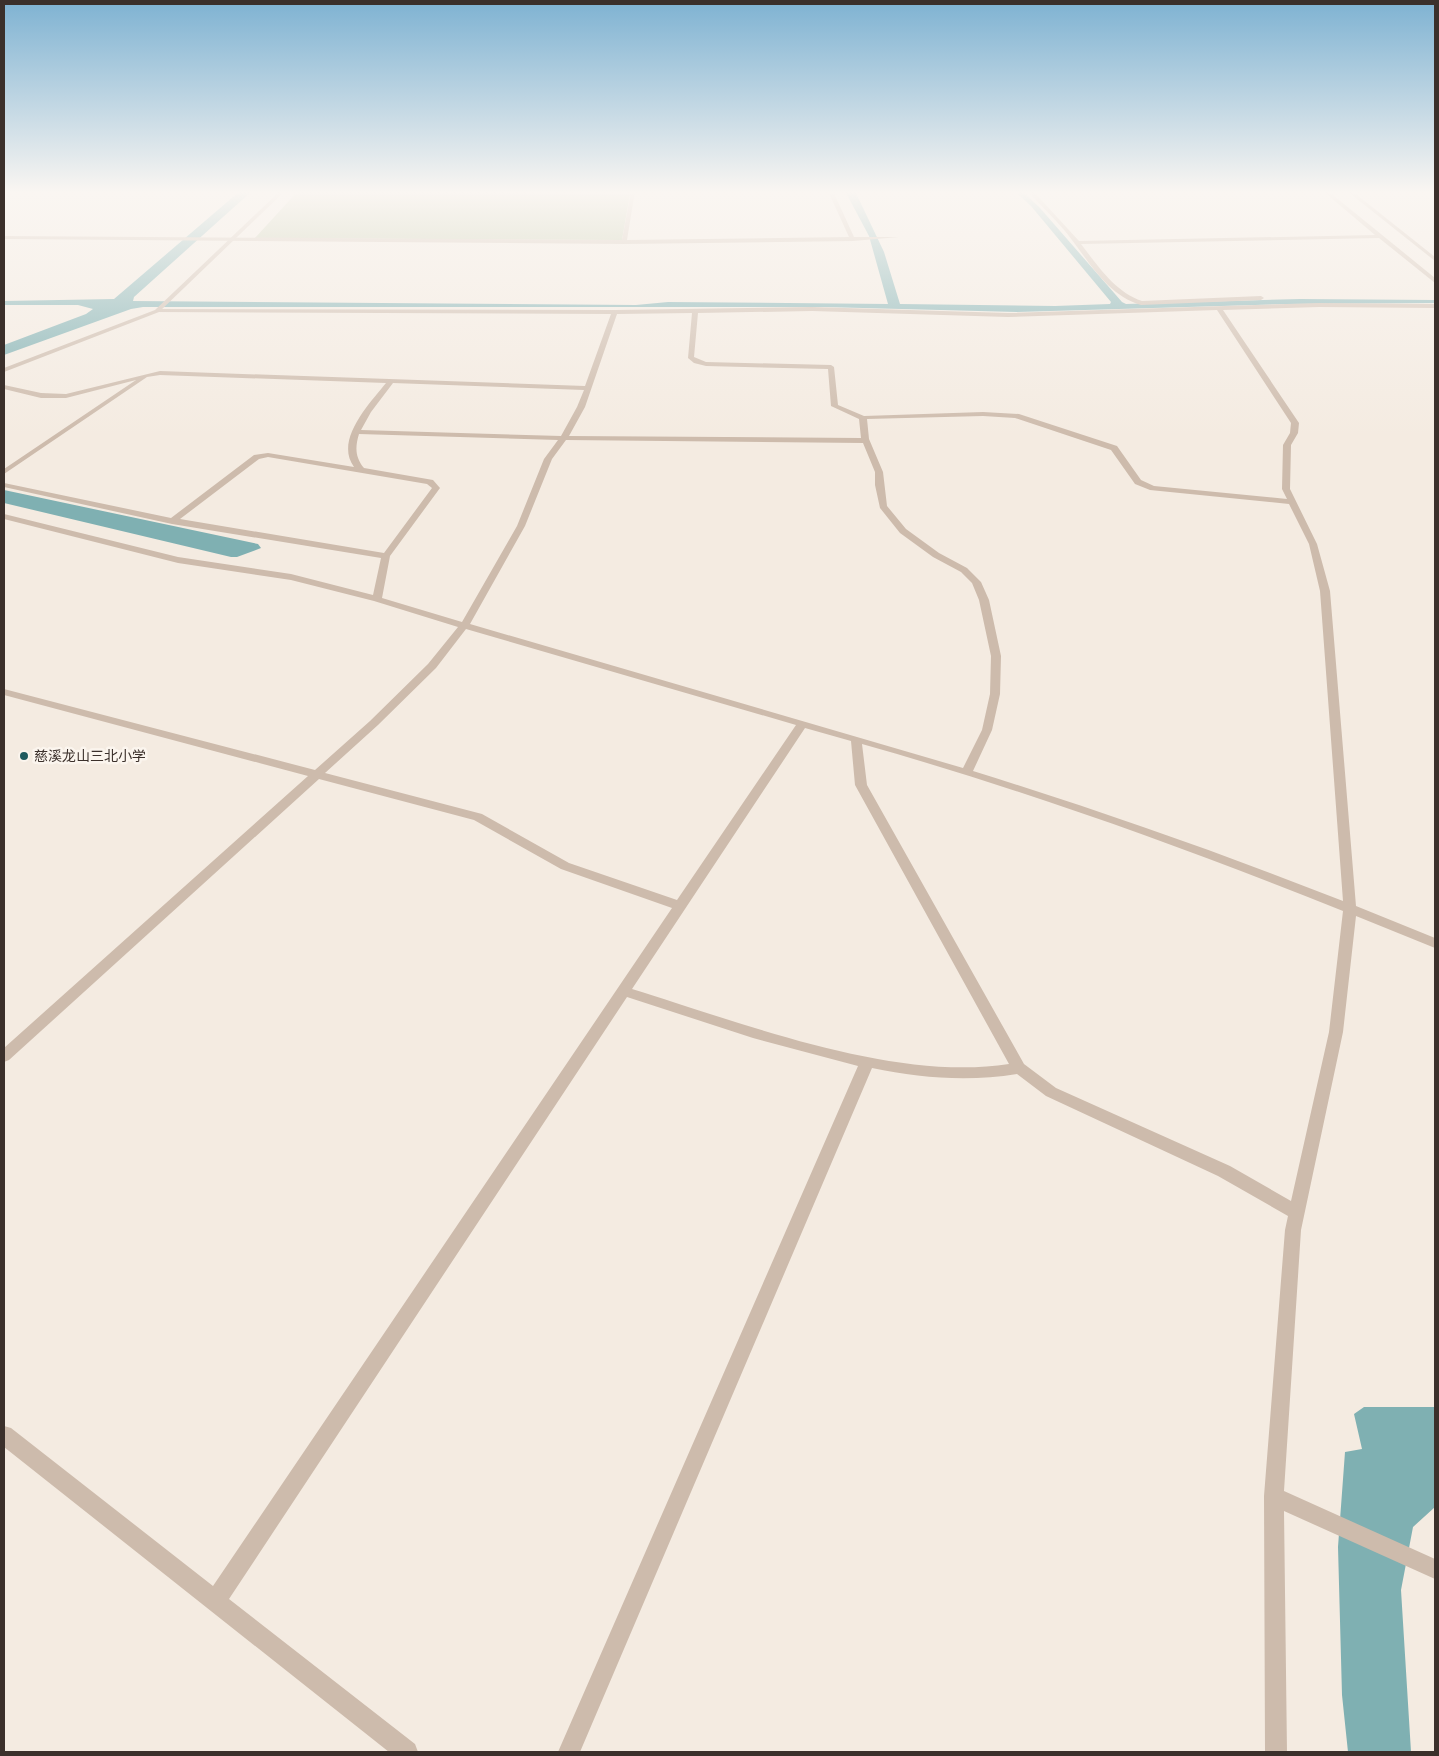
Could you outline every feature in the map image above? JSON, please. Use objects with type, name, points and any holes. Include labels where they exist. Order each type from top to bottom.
[{"type":"street","points":[[157,311],[197,273]]},
{"type":"street","points":[[1102,273],[1126,298],[1141,303],[1261,298]]},
{"type":"street","points":[[1425,273],[1435,281]]},
{"type":"street","points":[[4,370],[157,311],[695,312],[812,309],[1008,315],[1319,305],[1435,306]]},
{"type":"street","points":[[1219,309],[1295,423],[1294,433],[1288,445],[1285,466],[1286,489],[1313,544],[1325,591],[1350,908],[1336,1032],[1293,1230],[1274,1496],[1276,1752]]},
{"type":"street","points":[[4,1056],[316,774],[432,666],[465,624],[521,526],[548,459],[570,429],[588,388],[615,312]]},
{"type":"street","points":[[695,312],[692,358],[696,362],[706,364],[831,367],[835,406],[863,418],[983,414],[1016,416],[1114,448],[1138,482],[1153,488],[1292,502]]},
{"type":"street","points":[[4,387],[54,397],[69,395],[150,374],[588,388]]},
{"type":"street","points":[[4,472],[150,374]]},
{"type":"street","points":[[361,470],[354,465],[351,450],[356,432],[359,424],[391,381]]},
{"type":"street","points":[[863,418],[865,439],[879,472],[879,485],[883,506],[903,531],[936,555],[964,570],[976,582],[984,600],[996,656],[995,694],[987,730],[966,773]]},
{"type":"street","points":[[356,432],[562,438],[865,439]]},
{"type":"street","points":[[172,520],[257,457],[268,455],[430,482],[436,488],[386,556],[377,599]]},
{"type":"street","points":[[4,485],[172,520],[386,556]]},
{"type":"street","points":[[4,517],[178,560],[291,577],[377,599],[465,624],[571,658],[856,739],[1187,846],[1350,908],[1435,943]]},
{"type":"street","points":[[4,692],[478,817],[565,866],[680,906]]},
{"type":"street","points":[[215,1601],[802,724]]},
{"type":"street","points":[[856,739],[856,761],[861,785],[1019,1068],[1051,1092],[1224,1171],[1296,1212]]},
{"type":"street","points":[[623,992],[836,1056],[892,1067],[978,1073],[1019,1068]]},
{"type":"street","points":[[568,1752],[867,1062]]},
{"type":"street","points":[[4,1435],[407,1752]]},
{"type":"street","points":[[1274,1496],[1435,1569]]},
{"type":"water","points":[[144,273],[161,273],[134,297],[133,301],[636,305],[668,302],[888,304],[879,273],[890,273],[900,304],[1055,306],[1110,304],[1111,302],[1087,273],[1097,273],[1122,302],[1126,304],[1300,299],[1435,300],[1435,303],[1289,304],[1017,312],[824,307],[143,307],[131,309],[4,355],[4,345],[86,314],[93,309],[78,305],[4,305],[4,301],[114,299]]},
{"type":"water","points":[[4,490],[258,544],[261,548],[237,557],[231,557],[4,503]]},
{"type":"water","points":[[1364,1407],[1435,1407],[1435,1507],[1413,1527],[1401,1590],[1411,1752],[1348,1752],[1342,1695],[1338,1547],[1345,1452],[1362,1449],[1354,1414]]},
{"type":"place","name":"慈溪龙山三北小学","points":[[24,756]]}]
